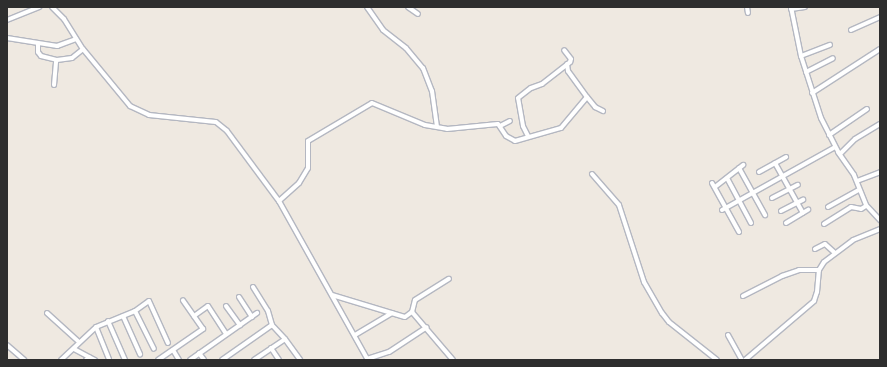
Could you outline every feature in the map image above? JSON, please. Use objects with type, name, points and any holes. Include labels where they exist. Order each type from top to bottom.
[{"type":"street","points":[[7,20],[39,7]]},
{"type":"street","points":[[52,7],[64,19],[82,49],[124,100],[139,112],[214,121],[222,126],[279,201],[286,218],[356,335],[368,359],[389,352],[427,327]]},
{"type":"street","points":[[367,7],[383,30],[406,48],[423,68],[432,91],[437,126]]},
{"type":"street","points":[[408,7],[418,14]]},
{"type":"street","points":[[747,7],[748,13]]},
{"type":"street","points":[[805,7],[791,8],[801,56],[812,93],[829,135],[857,181],[866,206],[880,220]]},
{"type":"street","points":[[851,30],[880,17]]},
{"type":"street","points":[[7,38],[58,46],[76,39]]},
{"type":"street","points":[[38,44],[38,52],[41,56],[56,60],[72,58],[82,49]]},
{"type":"street","points":[[801,56],[830,45]]},
{"type":"street","points":[[812,93],[880,49]]},
{"type":"street","points":[[528,136],[523,126],[518,98],[531,88],[544,83],[567,64],[571,59],[564,50]]},
{"type":"street","points":[[806,72],[833,58]]},
{"type":"street","points":[[54,85],[56,60]]},
{"type":"street","points":[[567,64],[568,71],[587,97],[595,107],[603,111]]},
{"type":"street","points":[[500,126],[506,136],[512,141],[561,128],[587,97]]},
{"type":"street","points":[[279,201],[299,183],[308,168],[308,141],[370,104],[377,104],[390,112],[425,126],[437,126],[447,129],[500,126],[510,121]]},
{"type":"street","points":[[829,135],[867,109]]},
{"type":"street","points":[[840,154],[855,139],[880,124]]},
{"type":"street","points":[[722,210],[793,169],[804,167],[836,147]]},
{"type":"street","points":[[759,172],[786,157]]},
{"type":"street","points":[[775,163],[803,213]]},
{"type":"street","points":[[739,232],[714,185],[727,178],[743,165]]},
{"type":"street","points":[[739,168],[765,215]]},
{"type":"street","points":[[857,181],[880,172]]},
{"type":"street","points":[[592,174],[619,205],[645,284],[662,313],[669,322],[717,360]]},
{"type":"street","points":[[727,178],[751,223]]},
{"type":"street","points":[[772,198],[798,185]]},
{"type":"street","points":[[828,207],[859,190]]},
{"type":"street","points":[[781,211],[803,200]]},
{"type":"street","points":[[824,224],[852,207],[861,209],[866,206]]},
{"type":"street","points":[[786,224],[808,210]]},
{"type":"street","points":[[728,335],[744,360],[814,301],[817,292],[818,270],[833,252],[853,240],[880,229]]},
{"type":"street","points":[[815,249],[826,244],[833,252]]},
{"type":"street","points":[[743,296],[782,276],[799,270],[818,270]]},
{"type":"street","points":[[332,295],[405,317],[412,312],[415,300],[449,279]]},
{"type":"street","points":[[253,287],[268,311],[272,325],[285,339],[300,360]]},
{"type":"street","points":[[239,297],[252,317]]},
{"type":"street","points":[[158,360],[202,329],[182,300]]},
{"type":"street","points":[[61,360],[96,327],[135,311],[149,301],[168,344]]},
{"type":"street","points":[[194,316],[208,306],[226,334]]},
{"type":"street","points":[[226,306],[240,325]]},
{"type":"street","points":[[135,311],[154,349]]},
{"type":"street","points":[[412,312],[427,327],[453,360]]},
{"type":"street","points":[[190,360],[257,313]]},
{"type":"street","points":[[356,335],[392,313]]},
{"type":"street","points":[[47,314],[80,342]]},
{"type":"street","points":[[123,316],[140,354]]},
{"type":"street","points":[[108,321],[125,360]]},
{"type":"street","points":[[222,360],[272,325]]},
{"type":"street","points":[[96,327],[109,360]]},
{"type":"street","points":[[254,360],[285,339]]},
{"type":"street","points":[[7,346],[24,360]]},
{"type":"street","points":[[271,348],[280,360]]},
{"type":"street","points":[[74,349],[87,358],[95,360]]},
{"type":"street","points":[[173,350],[179,360]]},
{"type":"street","points":[[199,353],[204,360]]}]
